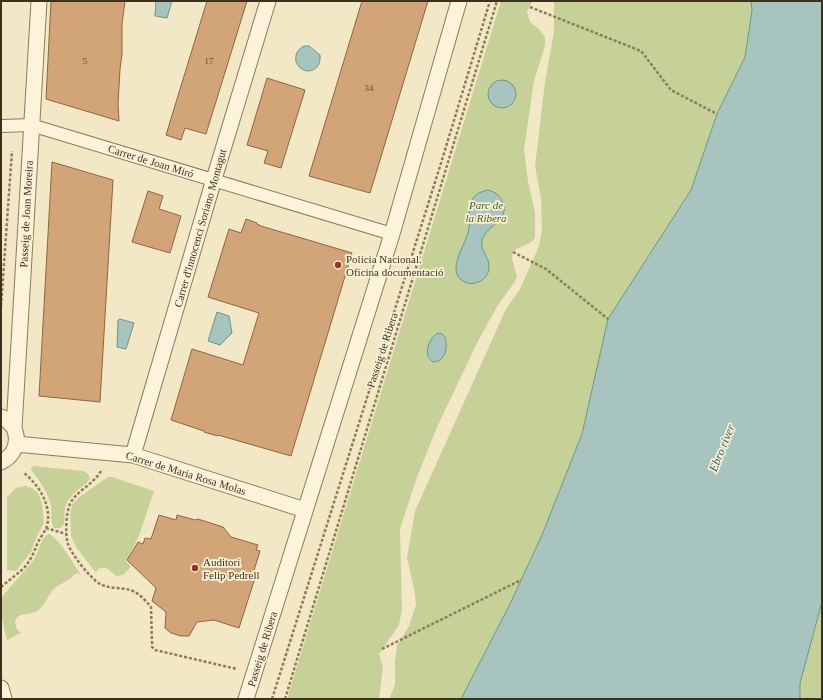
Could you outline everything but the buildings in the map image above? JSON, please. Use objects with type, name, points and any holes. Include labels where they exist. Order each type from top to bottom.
[{"type":"street","name":"Passeig de Joan Moreira","points":[[16,444],[17,435],[14,428],[39,1]]},
{"type":"street","name":"Carrer d'Innocenci Soriano Montagut","points":[[133,455],[268,1]]},
{"type":"street","name":"Passeig de Ribera","points":[[246,699],[392,234],[458,1]]},
{"type":"street","name":"Carrer de Joan Miró","points":[[1,126],[31,124],[392,234]]},
{"type":"street","points":[[1,417],[8,421],[14,428]]},
{"type":"street","points":[[1,462],[11,455],[16,444]]},
{"type":"street","name":"Carrer de Maria Rosa Molas","points":[[16,444],[133,455],[305,510]]},
{"type":"street","points":[[1,688],[4,699]]},
{"type":"path","name":"Passeig de Ribera","points":[[272,699],[440,168],[490,1]]},
{"type":"path","points":[[285,699],[497,1]]},
{"type":"path","points":[[530,7],[641,51],[671,90],[717,114]]},
{"type":"path","points":[[1,306],[14,125]]},
{"type":"path","points":[[513,252],[546,269],[608,318]]},
{"type":"path","points":[[101,471],[97,478],[74,497],[68,510],[66,534],[68,544],[88,575],[102,585],[129,590],[140,596],[151,607],[152,648],[155,650],[238,670]]},
{"type":"path","points":[[1,587],[23,569],[30,559],[46,528],[48,520],[48,512],[44,497],[36,485],[23,472]]},
{"type":"path","points":[[46,528],[66,534]]},
{"type":"path","points":[[382,649],[521,580]]},
{"type":"green space","name":"Parc de la Ribera","points":[[501,1],[532,1],[527,12],[530,22],[539,29],[545,37],[545,46],[534,81],[524,150],[528,181],[535,212],[535,238],[530,243],[513,252],[512,259],[517,276],[514,283],[498,305],[479,339],[438,425],[417,477],[400,529],[402,609],[399,625],[379,654],[383,667],[379,699],[287,699]]},
{"type":"green space","points":[[554,1],[751,1],[752,11],[745,57],[717,114],[691,190],[608,319],[582,434],[542,535],[510,604],[461,699],[389,699],[395,685],[397,646],[409,626],[416,605],[414,588],[407,558],[415,511],[506,309],[520,289],[539,246],[542,230],[541,199],[535,166],[545,82],[554,32]]},
{"type":"green space","points":[[34,466],[84,471],[88,474],[90,479],[74,494],[66,505],[64,524],[62,527],[54,528],[50,501],[38,478],[31,470]]},
{"type":"green space","points":[[108,477],[154,491],[139,536],[126,561],[131,566],[125,573],[119,576],[116,576],[108,569],[104,568],[98,569],[96,573],[76,547],[71,536],[70,514],[72,505],[78,498]]},
{"type":"green space","points":[[25,486],[32,488],[38,493],[42,503],[44,523],[31,552],[16,571],[7,570],[7,497],[16,488]]},
{"type":"green space","points":[[48,534],[57,540],[81,575],[76,573],[71,578],[56,587],[37,611],[20,615],[15,620],[18,631],[22,632],[7,640],[2,615],[1,600],[33,561],[41,543]]},
{"type":"green space","points":[[822,602],[822,699],[800,699],[799,683]]},
{"type":"water","points":[[156,1],[172,1],[167,18],[155,16]]},
{"type":"water","name":"Ebro river","points":[[751,1],[822,1],[822,602],[800,683],[800,699],[461,699],[510,604],[542,535],[582,434],[608,319],[691,190],[717,114],[745,57],[752,11]]},
{"type":"water","points":[[304,46],[309,46],[320,55],[320,61],[315,69],[307,71],[303,70],[296,62],[297,52]]},
{"type":"water","points":[[502,80],[512,84],[516,94],[512,104],[502,108],[492,104],[488,94],[492,84]]},
{"type":"water","points":[[488,190],[499,196],[503,203],[503,214],[484,235],[482,240],[482,247],[489,263],[489,271],[487,275],[476,283],[467,283],[458,276],[456,264],[469,228],[469,207],[471,201],[477,194]]},
{"type":"water","points":[[217,312],[229,316],[232,333],[220,345],[208,341]]},
{"type":"water","points":[[120,319],[134,323],[126,349],[117,347],[118,320]]},
{"type":"water","points":[[438,333],[445,337],[446,349],[441,359],[433,362],[428,357],[428,346],[433,337]]},
{"type":"place","name":"Policia Nacional. Oficina documentació","points":[[338,265]]},
{"type":"place","name":"Auditori Felip Pedrell","points":[[195,568]]}]
